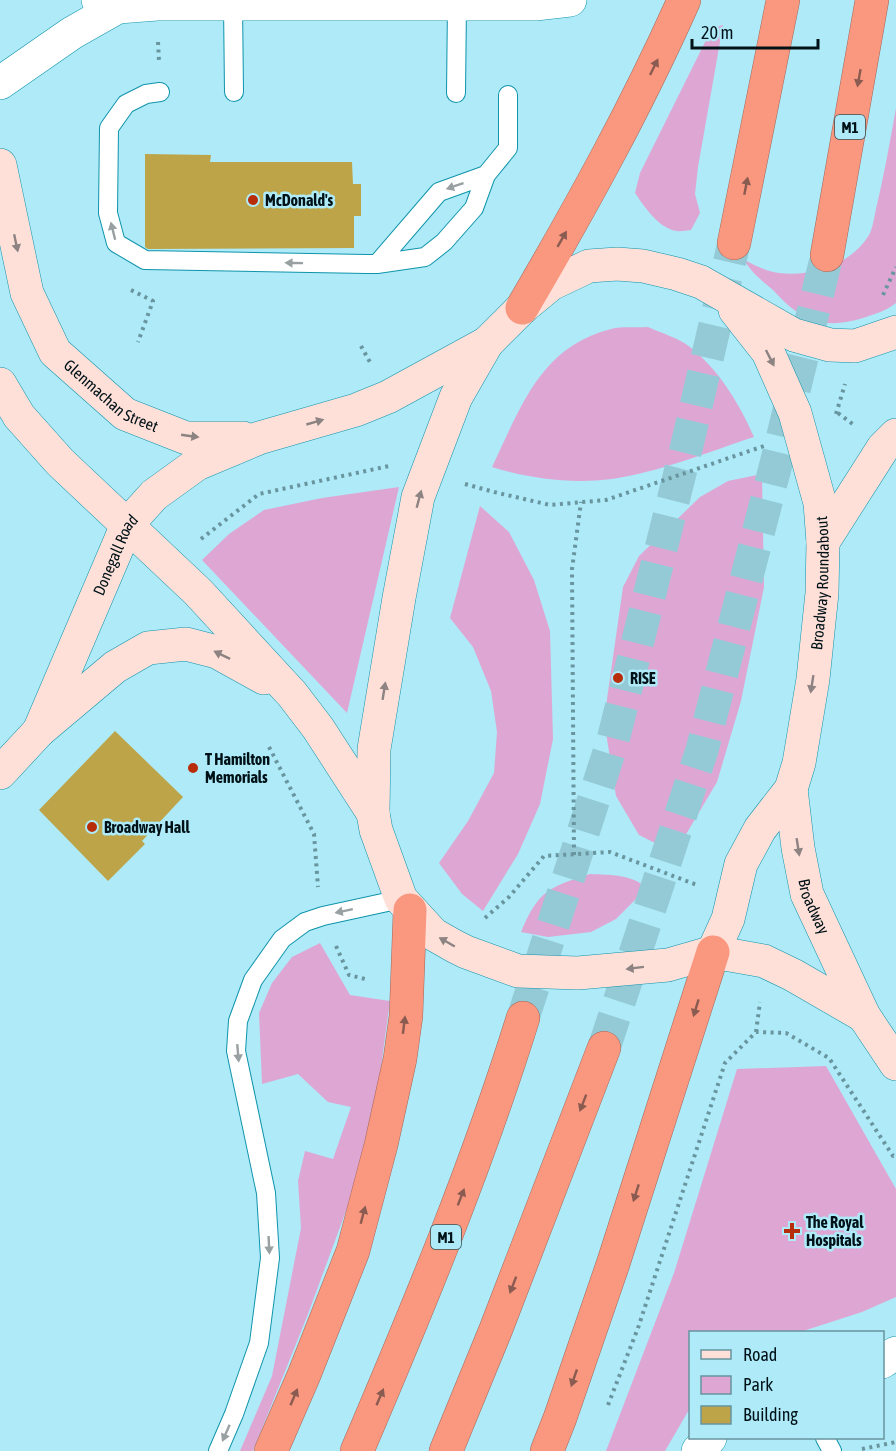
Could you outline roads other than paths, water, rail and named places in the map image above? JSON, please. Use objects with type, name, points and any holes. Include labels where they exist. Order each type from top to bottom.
[{"type":"highway","points":[[522,308],[594,184],[657,62],[684,0]]},
{"type":"highway","points":[[735,243],[783,0]]},
{"type":"highway","name":"M1","points":[[827,255],[872,0]]},
{"type":"highway","points":[[271,1451],[304,1376],[353,1251],[381,1145],[400,1059],[405,1016],[405,904]]},
{"type":"highway","points":[[547,1451],[613,1264],[713,952]]},
{"type":"highway","name":"M1","points":[[357,1451],[426,1290],[498,1100],[523,1018]]},
{"type":"highway","points":[[446,1451],[496,1329],[604,1048]]},
{"type":"street","points":[[0,83],[72,33],[108,3],[535,4],[570,0]]},
{"type":"street","name":"Glenmachan Street","points":[[0,165],[27,293],[55,352],[124,414],[186,438],[259,438]]},
{"type":"street","name":"Broadway Roundabout","points":[[617,264],[643,266],[677,274],[701,282],[722,295],[768,352],[795,413],[820,503],[823,542],[822,593],[813,679],[799,763],[791,789],[760,829],[741,864],[728,919],[713,952],[668,964],[578,974],[518,971],[466,952],[433,934],[405,904],[380,843],[373,813],[374,749],[418,497],[456,397],[487,343],[522,308],[551,284],[589,266],[617,264]]},
{"type":"street","points":[[722,295],[794,335],[830,345],[855,346],[896,332]]},
{"type":"street","points":[[259,438],[356,410],[487,343]]},
{"type":"street","points":[[0,384],[19,416],[60,462],[198,592],[292,694],[318,728],[373,813]]},
{"type":"street","points":[[823,542],[883,448],[896,435]]},
{"type":"street","name":"Donegall Road","points":[[39,731],[127,525],[154,495],[197,464],[259,438]]},
{"type":"street","name":"Donegall Road","points":[[0,773],[39,731],[115,666],[148,648],[186,644],[217,652],[292,694]]},
{"type":"street","name":"Broadway","points":[[791,789],[798,848],[807,894],[864,1016],[896,1064]]},
{"type":"street","name":"Broadway","points":[[713,952],[764,961],[864,1016]]},
{"type":"street","points":[[698,1451],[708,1439]]},
{"type":"lane","points":[[214,3],[234,93]]},
{"type":"lane","points":[[456,93],[457,4]]},
{"type":"lane","points":[[160,92],[146,94],[126,104],[109,128],[108,213],[116,243],[145,260],[377,264],[424,257],[444,242],[474,208],[486,175],[508,148],[508,95]]},
{"type":"lane","points":[[377,264],[439,192],[486,175]]},
{"type":"lane","points":[[218,1451],[234,1414],[259,1343],[270,1258],[266,1193],[236,1051],[238,1021],[253,980],[282,939],[305,922],[323,916],[405,904]]},
{"type":"tunnel","points":[[523,1018],[613,740],[687,445],[734,243]]},
{"type":"tunnel","points":[[604,1048],[702,750],[827,255]]},
{"type":"place","name":"McDonald's","points":[[253,200]]},
{"type":"place","name":"RISE","points":[[618,678]]},
{"type":"place","name":"T Hamilton Memorials","points":[[193,768]]},
{"type":"place","name":"Broadway Hall","points":[[92,827]]},
{"type":"place","name":"The Royal Hospitals","points":[[792,1231]]}]
